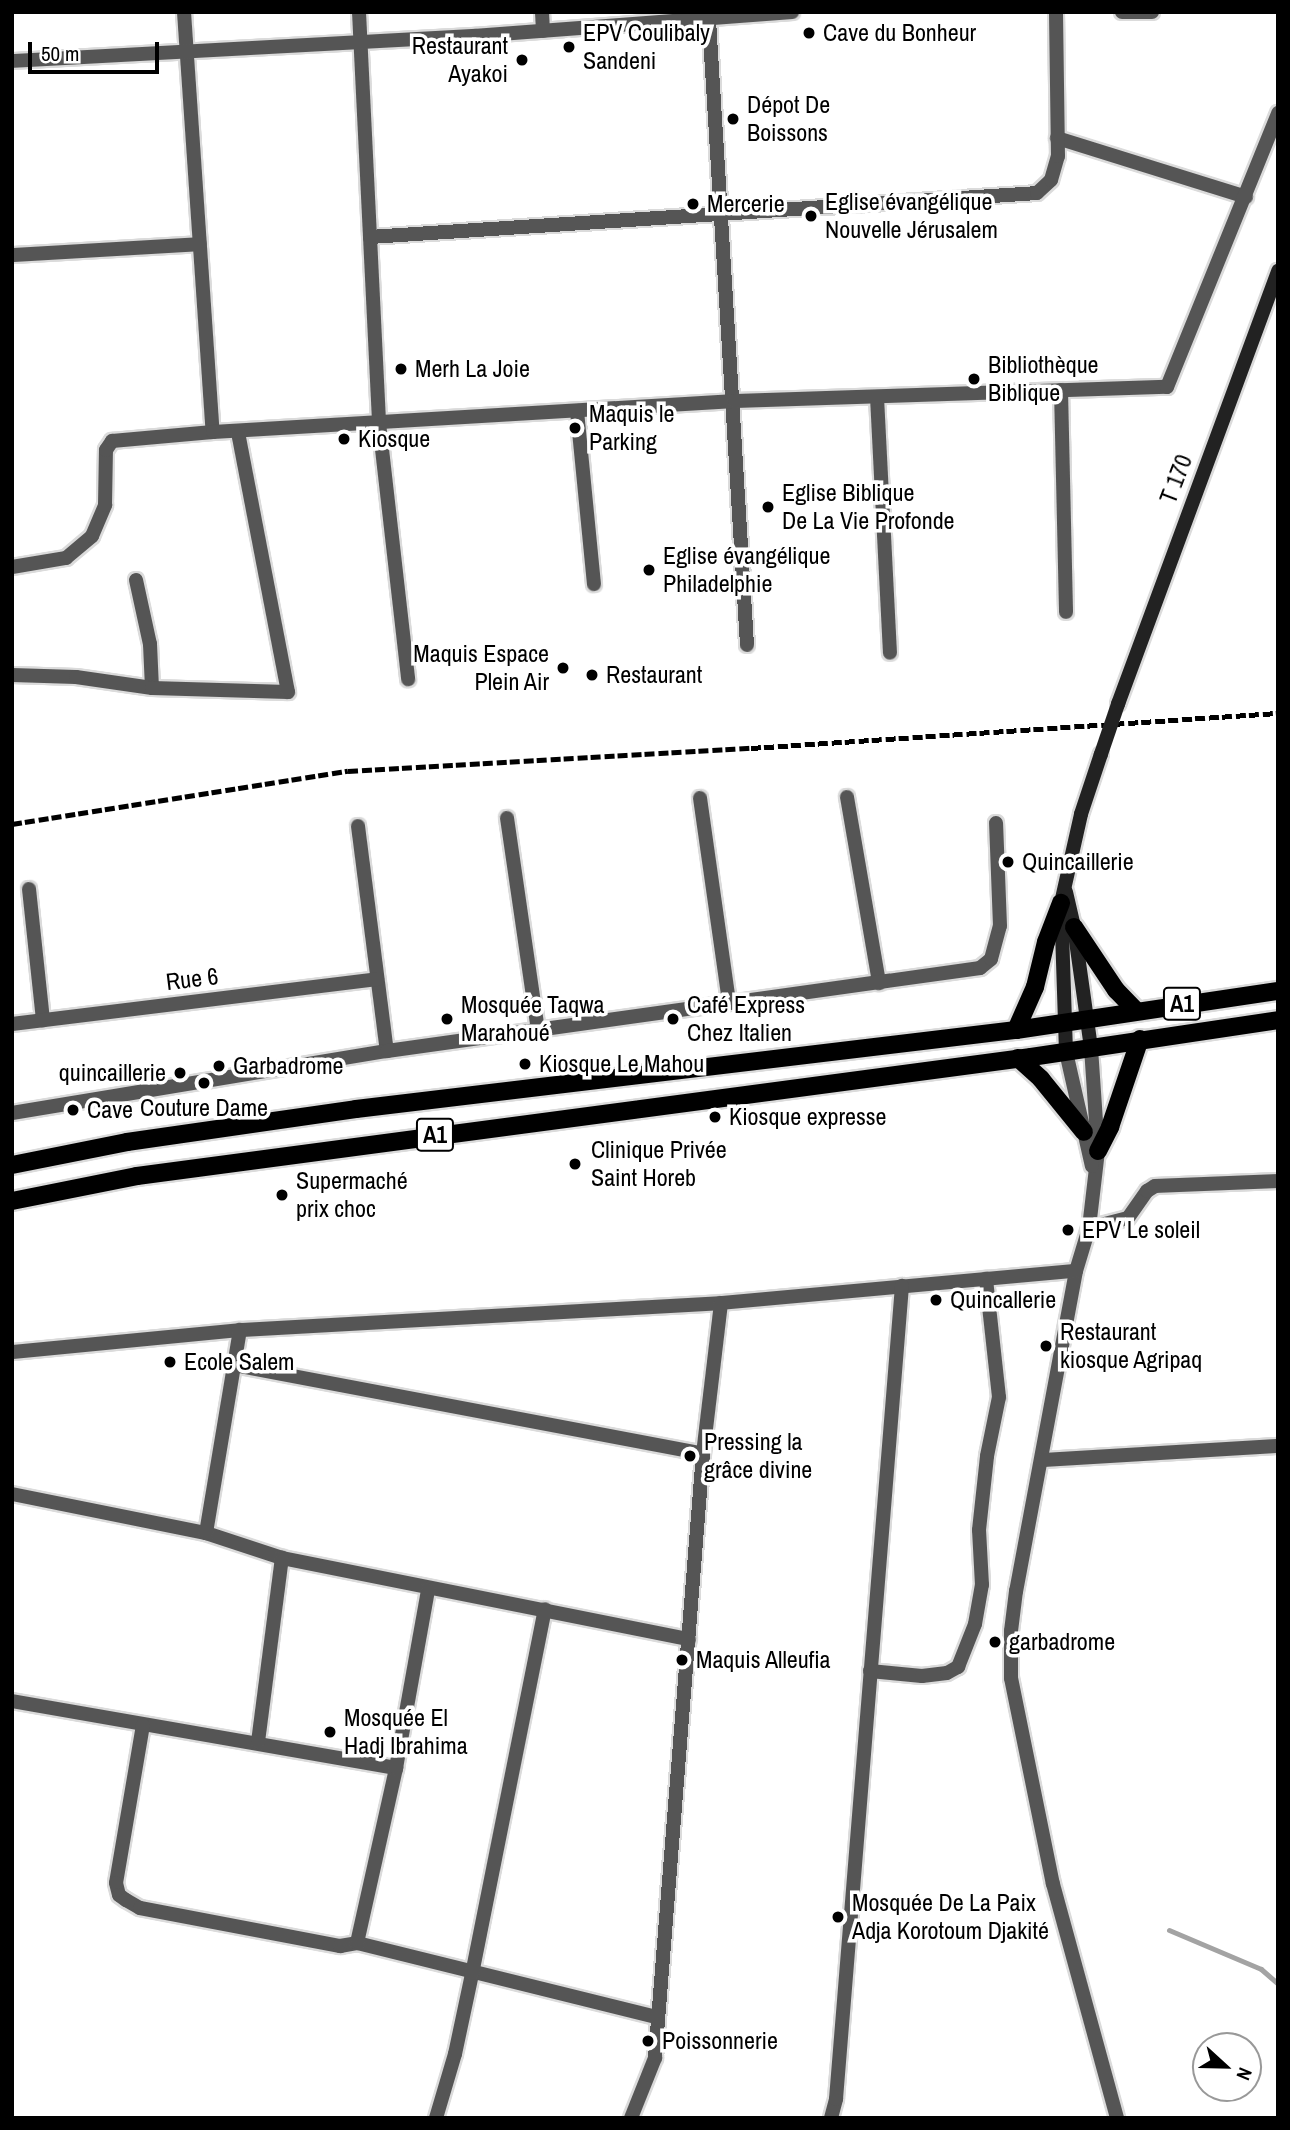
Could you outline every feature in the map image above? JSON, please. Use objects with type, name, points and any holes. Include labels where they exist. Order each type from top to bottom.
[{"type":"main road","name":"T 170","points":[[1063,895],[1081,814],[1118,704],[1278,271]]},
{"type":"main road","points":[[1063,895],[1074,926],[1091,1048]]},
{"type":"main road","points":[[1063,895],[1066,1052]]},
{"type":"main road","points":[[1016,1030],[1035,987],[1046,942],[1063,895]]},
{"type":"main road","points":[[1074,926],[1115,990],[1136,1010]]},
{"type":"main road","name":"A1","points":[[12,1165],[127,1142],[356,1109],[1016,1030],[1136,1010],[1278,991]]},
{"type":"main road","name":"A1","points":[[12,1201],[137,1176],[1066,1052],[1278,1020]]},
{"type":"main road","points":[[1098,1151],[1110,1127],[1140,1040]]},
{"type":"main road","points":[[1018,1058],[1041,1079],[1084,1132]]},
{"type":"street","points":[[184,12],[213,432]]},
{"type":"street","points":[[359,12],[379,423],[408,679]]},
{"type":"street","points":[[542,12],[543,31]]},
{"type":"street","points":[[12,61],[361,43],[792,12]]},
{"type":"street","points":[[370,237],[1037,193],[1051,180],[1058,156],[1056,12]]},
{"type":"street","points":[[1122,12],[1152,12]]},
{"type":"street","points":[[709,20],[747,645]]},
{"type":"street","points":[[12,567],[66,558],[92,536],[105,505],[106,450],[113,441],[213,432],[734,401],[1160,388],[1171,383],[1278,113]]},
{"type":"street","points":[[1057,138],[1246,197]]},
{"type":"street","points":[[12,255],[200,244]]},
{"type":"street","points":[[1061,390],[1066,612]]},
{"type":"street","points":[[877,397],[890,653]]},
{"type":"street","points":[[577,411],[594,584]]},
{"type":"street","points":[[12,675],[76,677],[152,688],[288,692],[238,432]]},
{"type":"street","points":[[136,580],[150,644],[152,688]]},
{"type":"street","points":[[847,797],[878,983]]},
{"type":"street","points":[[699,798],[729,1003]]},
{"type":"street","points":[[507,818],[538,1030]]},
{"type":"street","points":[[12,1113],[387,1051],[979,968],[991,960],[1000,926],[996,823]]},
{"type":"street","points":[[358,826],[387,1051]]},
{"type":"street","points":[[29,889],[43,1020]]},
{"type":"street","name":"Rue 6","points":[[12,1024],[377,979]]},
{"type":"street","points":[[1091,1048],[1098,1151],[1090,1228],[1076,1271],[1016,1591],[1011,1631],[1011,1678],[1053,1884],[1117,2118]]},
{"type":"street","points":[[1066,1052],[1094,1177]]},
{"type":"street","points":[[1090,1228],[1128,1218],[1147,1191],[1155,1186],[1278,1181]]},
{"type":"street","points":[[12,1352],[240,1329],[721,1303],[1076,1271]]},
{"type":"street","points":[[870,1671],[922,1676],[947,1673],[958,1667],[975,1624],[982,1585],[979,1530],[987,1456],[999,1397],[986,1279]]},
{"type":"street","points":[[831,2118],[837,2085],[902,1286]]},
{"type":"street","points":[[631,2118],[655,2058],[703,1454],[721,1303]]},
{"type":"street","points":[[206,1533],[240,1329]]},
{"type":"street","points":[[234,1365],[703,1454]]},
{"type":"street","points":[[1042,1460],[1278,1446]]},
{"type":"street","points":[[12,1494],[206,1533],[282,1558],[428,1590],[545,1609],[689,1639]]},
{"type":"street","points":[[258,1742],[282,1558]]},
{"type":"street","points":[[357,1943],[396,1768],[428,1590]]},
{"type":"street","points":[[436,2118],[472,1974],[545,1609]]},
{"type":"street","points":[[12,1701],[396,1768]]},
{"type":"street","points":[[143,1725],[116,1883],[119,1895],[140,1908],[340,1946],[357,1943],[472,1974],[657,2018]]},
{"type":"waterway","points":[[1169,1930],[1261,1969],[1278,1984]]},
{"type":"railway","points":[[12,824],[348,771],[751,748],[1278,713]]},
{"type":"place","name":"Cave du Bonheur","points":[[809,33]]},
{"type":"place","name":"EPV Coulibaly Sandeni","points":[[569,47]]},
{"type":"place","name":"Restaurant Ayakoi","points":[[522,60]]},
{"type":"place","name":"Dépot De Boissons","points":[[733,119]]},
{"type":"place","name":"Mercerie","points":[[693,204]]},
{"type":"place","name":"Eglise évangélique Nouvelle Jérusalem","points":[[811,216]]},
{"type":"place","name":"Merh La Joie","points":[[401,369]]},
{"type":"place","name":"Bibliothèque Biblique","points":[[974,379]]},
{"type":"place","name":"Maquis le Parking","points":[[575,428]]},
{"type":"place","name":"Kiosque","points":[[344,439]]},
{"type":"place","name":"Eglise Biblique De La Vie Profonde","points":[[768,507]]},
{"type":"place","name":"Eglise évangélique Philadelphie","points":[[649,570]]},
{"type":"place","name":"Maquis Espace Plein Air","points":[[563,668]]},
{"type":"place","name":"Restaurant","points":[[592,675]]},
{"type":"place","name":"Quincaillerie","points":[[1008,862]]},
{"type":"place","name":"Mosquée Taqwa Marahoué","points":[[447,1019]]},
{"type":"place","name":"Café Express Chez Italien","points":[[673,1019]]},
{"type":"place","name":"Kiosque Le Mahou","points":[[525,1064]]},
{"type":"place","name":"Garbadrome","points":[[219,1066]]},
{"type":"place","name":"quincaillerie","points":[[180,1073]]},
{"type":"place","name":"Couture Dame","points":[[204,1083]]},
{"type":"place","name":"Cave","points":[[73,1110]]},
{"type":"place","name":"Kiosque expresse","points":[[715,1117]]},
{"type":"place","name":"Clinique Privée Saint Horeb","points":[[575,1164]]},
{"type":"place","name":"Supermaché prix choc","points":[[282,1195]]},
{"type":"place","name":"EPV Le soleil","points":[[1068,1230]]},
{"type":"place","name":"Quincallerie","points":[[936,1300]]},
{"type":"place","name":"Restaurant kiosque Agripaq","points":[[1046,1346]]},
{"type":"place","name":"Ecole Salem","points":[[170,1362]]},
{"type":"place","name":"Pressing la grâce divine","points":[[690,1456]]},
{"type":"place","name":"garbadrome","points":[[995,1642]]},
{"type":"place","name":"Maquis Alleufia","points":[[682,1660]]},
{"type":"place","name":"Mosquée El Hadj Ibrahima","points":[[330,1732]]},
{"type":"place","name":"Mosquée De La Paix Adja Korotoum Djakité","points":[[838,1917]]},
{"type":"place","name":"Poissonnerie","points":[[648,2041]]}]
